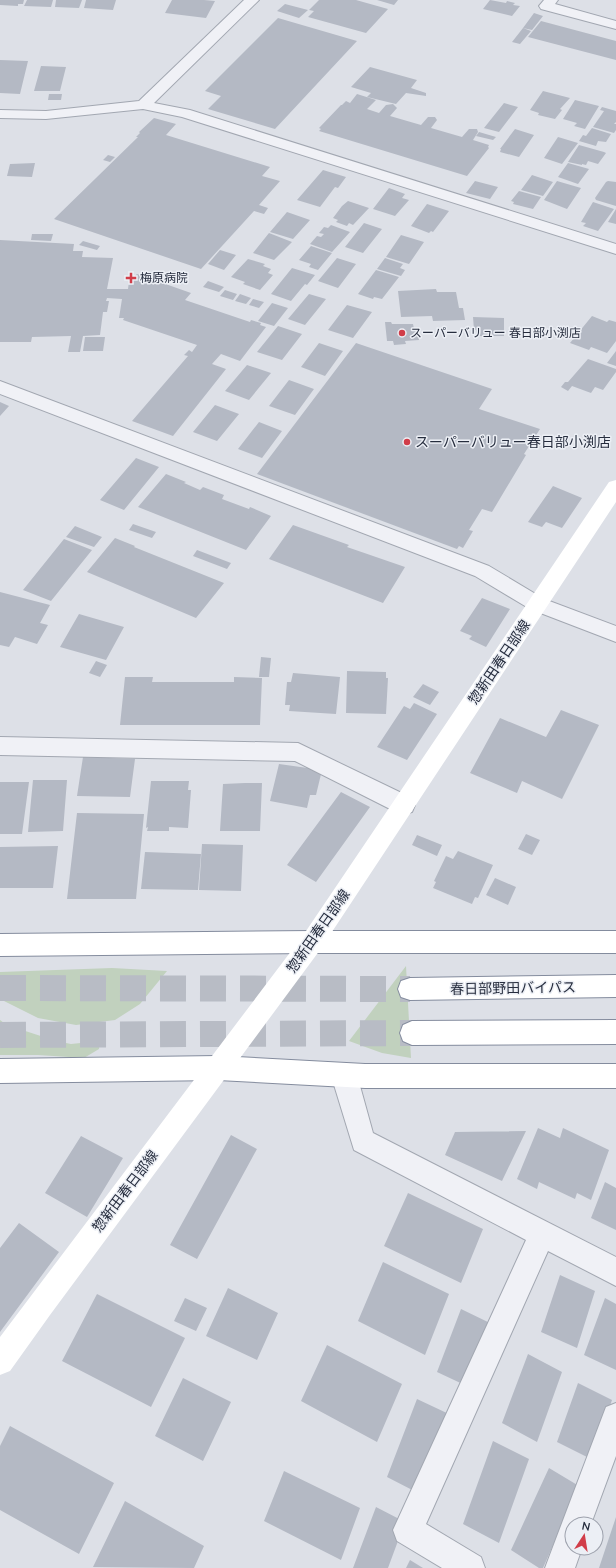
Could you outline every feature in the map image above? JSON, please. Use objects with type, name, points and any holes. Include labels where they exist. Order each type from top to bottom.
[{"type":"main road","name":"惣新田春日部線","points":[[0,1361],[40,1305],[312,942],[616,487]]},
{"type":"main road","points":[[0,945],[312,942],[616,942]]},
{"type":"main road","name":"春日部野田バイパス","points":[[410,989],[616,986]]},
{"type":"main road","points":[[412,1033],[616,1032]]},
{"type":"main road","points":[[0,1071],[218,1068],[344,1075],[616,1076]]},
{"type":"street","points":[[143,104],[252,0]]},
{"type":"street","points":[[551,0],[546,6],[616,25]]},
{"type":"street","points":[[0,114],[46,115],[143,104],[185,113],[616,249]]},
{"type":"street","points":[[0,387],[482,572],[537,604],[616,634]]},
{"type":"street","points":[[0,746],[298,752],[404,805]]},
{"type":"street","points":[[344,1075],[363,1141],[616,1272]]},
{"type":"street","points":[[470,1568],[408,1530],[542,1234]]},
{"type":"street","points":[[579,1516],[616,1418]]},
{"type":"street","points":[[560,1568],[564,1556]]},
{"type":"green space","points":[[406,966],[411,1058],[382,1053],[349,1041]]},
{"type":"green space","points":[[112,968],[167,971],[140,1004],[115,1020],[76,1025],[38,1018],[0,999],[0,972]]},
{"type":"green space","points":[[0,1020],[7,1025],[56,1041],[71,1044],[100,1041],[99,1049],[84,1058],[38,1055],[0,1055]]},
{"type":"building","points":[[0,0],[24,0],[23,4],[18,4],[18,6],[0,5]]},
{"type":"building","points":[[27,0],[53,0],[51,7],[24,6]]},
{"type":"building","points":[[56,0],[82,0],[79,8],[55,7]]},
{"type":"building","points":[[86,0],[116,0],[113,10],[84,8]]},
{"type":"building","points":[[172,0],[215,1],[206,18],[165,13]]},
{"type":"building","points":[[319,0],[356,0],[388,9],[366,33],[308,17],[314,11],[309,10]]},
{"type":"building","points":[[377,0],[398,0],[394,5]]},
{"type":"building","points":[[490,0],[506,3],[507,1],[515,3],[513,5],[520,6],[512,16],[483,9]]},
{"type":"building","points":[[285,4],[308,10],[299,18],[277,11]]},
{"type":"building","points":[[534,13],[543,16],[532,30],[523,28]]},
{"type":"building","points":[[278,18],[357,41],[275,129],[208,109],[221,96],[205,91]]},
{"type":"building","points":[[541,21],[616,41],[616,60],[528,37]]},
{"type":"building","points":[[523,28],[531,31],[520,44],[512,42]]},
{"type":"building","points":[[0,60],[28,61],[20,94],[0,93]]},
{"type":"building","points":[[41,66],[66,67],[60,91],[34,91]]},
{"type":"building","points":[[370,67],[417,80],[411,88],[426,93],[426,96],[406,93],[396,104],[367,97],[371,93],[351,87]]},
{"type":"building","points":[[543,91],[570,98],[560,109],[562,110],[555,119],[538,115],[539,113],[530,110]]},
{"type":"building","points":[[49,94],[62,94],[61,100],[48,100]]},
{"type":"building","points":[[357,94],[376,100],[367,109],[379,113],[386,105],[393,104],[397,108],[390,116],[421,125],[428,117],[435,117],[437,120],[431,128],[462,137],[469,129],[477,129],[478,132],[473,140],[489,145],[489,148],[467,176],[319,131],[321,129],[319,128],[341,105],[346,101],[350,103]]},
{"type":"building","points":[[575,100],[599,106],[585,129],[574,126],[577,123],[563,119]]},
{"type":"building","points":[[504,103],[518,107],[499,132],[484,128]]},
{"type":"building","points":[[602,107],[616,111],[616,122],[614,124],[616,124],[616,130],[614,133],[593,127],[604,111],[600,110]]},
{"type":"building","points":[[154,118],[176,124],[166,135],[270,167],[262,176],[280,181],[259,205],[268,208],[264,214],[254,211],[201,269],[54,219],[138,137],[136,137],[140,133],[139,132]]},
{"type":"building","points":[[592,128],[611,134],[606,142],[598,141],[596,146],[579,141],[583,135],[586,136]]},
{"type":"building","points":[[515,129],[534,135],[519,157],[500,152],[500,149]]},
{"type":"building","points":[[479,132],[496,137],[493,140],[476,136]]},
{"type":"building","points":[[558,137],[578,143],[562,164],[544,158]]},
{"type":"building","points":[[579,145],[606,153],[598,164],[588,161],[586,165],[568,162]]},
{"type":"building","points":[[108,155],[115,157],[110,162],[103,160]]},
{"type":"building","points":[[35,163],[32,177],[7,176],[10,164]]},
{"type":"building","points":[[568,163],[589,169],[578,184],[558,177]]},
{"type":"building","points":[[323,170],[346,177],[338,188],[335,187],[320,207],[297,200]]},
{"type":"building","points":[[532,175],[553,182],[543,196],[521,190]]},
{"type":"building","points":[[475,181],[498,187],[490,199],[466,193]]},
{"type":"building","points":[[557,181],[581,188],[567,209],[544,200]]},
{"type":"building","points":[[608,181],[616,182],[616,206],[596,200],[595,198]]},
{"type":"building","points":[[389,188],[405,194],[402,198],[409,200],[395,216],[373,209]]},
{"type":"building","points":[[519,191],[541,197],[533,209],[513,204],[514,202],[511,201]]},
{"type":"building","points":[[348,201],[369,208],[353,225],[349,223],[347,226],[336,222],[338,220],[333,218]]},
{"type":"building","points":[[593,202],[614,209],[598,231],[583,226],[586,223],[581,222]]},
{"type":"building","points":[[427,204],[449,211],[433,232],[431,231],[429,233],[411,226]]},
{"type":"building","points":[[616,209],[616,224],[608,222]]},
{"type":"building","points":[[287,212],[310,220],[293,239],[270,232]]},
{"type":"building","points":[[364,223],[382,229],[363,253],[345,247]]},
{"type":"building","points":[[331,225],[350,232],[332,252],[310,244],[317,236],[321,237],[324,234],[319,233],[324,227],[328,228]]},
{"type":"building","points":[[269,233],[292,242],[274,260],[253,253]]},
{"type":"building","points":[[32,234],[53,234],[51,241],[31,240]]},
{"type":"building","points":[[401,235],[424,242],[409,264],[386,257]]},
{"type":"building","name":"梅原病院","points":[[0,240],[74,244],[73,251],[83,251],[82,257],[113,258],[107,289],[128,289],[129,281],[137,274],[191,293],[185,300],[250,322],[251,320],[261,323],[260,325],[266,327],[240,361],[221,354],[212,364],[226,369],[173,436],[132,421],[188,356],[184,355],[189,350],[192,352],[197,345],[123,320],[124,318],[119,318],[122,299],[107,298],[106,301],[109,301],[107,312],[103,312],[100,335],[83,336],[80,352],[68,352],[71,336],[32,337],[31,342],[0,342]]},
{"type":"building","points":[[83,241],[100,246],[97,250],[79,245]]},
{"type":"building","points":[[311,246],[332,253],[318,270],[309,267],[311,264],[299,260]]},
{"type":"building","points":[[220,250],[236,255],[224,270],[208,264]]},
{"type":"building","points":[[337,258],[356,264],[338,288],[318,281]]},
{"type":"building","points":[[385,258],[403,264],[400,268],[405,270],[401,276],[377,269]]},
{"type":"building","points":[[248,259],[265,264],[263,266],[271,269],[268,273],[273,275],[260,290],[243,284],[245,282],[231,277]]},
{"type":"building","points":[[292,268],[315,275],[307,285],[305,284],[291,301],[271,294]]},
{"type":"building","points":[[376,270],[399,277],[382,299],[374,297],[373,299],[358,294]]},
{"type":"building","points":[[208,281],[224,287],[219,292],[203,287]]},
{"type":"building","points":[[436,289],[437,292],[456,292],[459,308],[463,308],[465,320],[433,321],[432,316],[401,317],[398,291]]},
{"type":"building","points":[[225,290],[237,294],[233,300],[220,296]]},
{"type":"building","points":[[240,294],[251,298],[246,304],[235,301]]},
{"type":"building","points":[[309,294],[326,299],[305,325],[288,319]]},
{"type":"building","points":[[253,299],[264,302],[259,308],[249,305]]},
{"type":"building","points":[[272,303],[288,308],[274,326],[258,321]]},
{"type":"building","points":[[347,305],[372,312],[353,338],[328,330]]},
{"type":"building","points":[[592,316],[607,322],[609,320],[616,322],[616,341],[607,353],[591,347],[589,350],[570,343]]},
{"type":"building","points":[[473,317],[504,318],[504,336],[477,336],[476,330],[474,330]]},
{"type":"building","points":[[385,322],[391,322],[392,324],[413,324],[414,329],[417,328],[419,340],[405,341],[406,344],[394,345],[393,341],[387,341]]},
{"type":"building","points":[[278,326],[302,334],[282,360],[257,352]]},
{"type":"building","points":[[85,337],[105,337],[103,351],[83,351]]},
{"type":"building","points":[[319,343],[343,351],[325,376],[301,367]]},
{"type":"building","name":"スーパーバリュー春日部小渕店","points":[[356,343],[492,389],[479,409],[540,429],[524,454],[526,455],[492,512],[482,509],[469,530],[473,531],[463,548],[459,546],[457,549],[257,474]]},
{"type":"building","points":[[616,351],[616,366],[607,363]]},
{"type":"building","points":[[588,359],[616,369],[616,372],[603,390],[595,387],[591,393],[572,386],[568,391],[561,387],[565,382],[568,382]]},
{"type":"building","points":[[247,365],[271,373],[249,400],[225,391]]},
{"type":"building","points":[[289,380],[314,389],[295,415],[269,406]]},
{"type":"building","points":[[0,402],[9,406],[0,416]]},
{"type":"building","points":[[215,405],[239,414],[217,441],[193,432]]},
{"type":"building","points":[[259,422],[282,431],[262,458],[238,449]]},
{"type":"building","points":[[136,458],[159,467],[124,510],[100,500]]},
{"type":"building","points":[[166,474],[186,482],[184,483],[200,490],[203,487],[224,495],[222,499],[249,509],[250,507],[271,516],[246,550],[138,507]]},
{"type":"building","points":[[553,486],[582,498],[562,528],[546,522],[542,527],[528,522]]},
{"type":"building","points":[[133,524],[156,532],[152,538],[129,530]]},
{"type":"building","points":[[293,525],[349,545],[347,547],[405,567],[383,603],[269,559]]},
{"type":"building","points":[[75,526],[102,537],[94,547],[66,537]]},
{"type":"building","points":[[115,538],[224,583],[196,618],[87,572]]},
{"type":"building","points":[[64,539],[92,550],[51,601],[23,590]]},
{"type":"building","points":[[197,550],[231,563],[227,569],[193,556]]},
{"type":"building","points":[[0,592],[50,605],[40,623],[48,625],[37,644],[15,637],[9,647],[0,645]]},
{"type":"building","points":[[482,598],[510,609],[486,647],[469,639],[472,636],[460,631]]},
{"type":"building","points":[[79,614],[124,627],[106,660],[60,647]]},
{"type":"building","points":[[261,657],[271,658],[269,677],[259,677]]},
{"type":"building","points":[[96,661],[107,665],[100,677],[89,673]]},
{"type":"building","points":[[347,671],[386,672],[386,678],[388,678],[386,714],[346,713]]},
{"type":"building","points":[[293,673],[340,677],[336,714],[289,711],[290,705],[285,705],[287,682],[291,682]]},
{"type":"building","points":[[125,677],[153,677],[152,682],[234,682],[234,677],[262,678],[260,725],[120,725]]},
{"type":"building","points":[[423,684],[439,692],[430,705],[413,697]]},
{"type":"building","points":[[414,703],[437,714],[407,760],[377,747],[404,706],[410,709]]},
{"type":"building","points":[[561,710],[599,725],[562,799],[522,781],[517,793],[470,773],[500,718],[546,737]]},
{"type":"building","points":[[83,757],[135,759],[130,797],[77,796]]},
{"type":"building","points":[[279,764],[322,770],[316,795],[310,795],[307,808],[270,801]]},
{"type":"building","points":[[33,780],[67,780],[63,831],[28,832]]},
{"type":"building","points":[[151,781],[189,781],[188,790],[191,790],[188,828],[169,827],[169,831],[147,831],[148,827],[146,828]]},
{"type":"building","points":[[0,782],[29,782],[22,834],[0,834]]},
{"type":"building","points":[[262,783],[260,831],[220,831],[223,784]]},
{"type":"building","points":[[341,792],[370,807],[316,882],[287,865]]},
{"type":"building","points":[[77,813],[144,814],[136,899],[67,899]]},
{"type":"building","points":[[526,834],[540,840],[532,855],[518,849]]},
{"type":"building","points":[[417,835],[442,845],[437,856],[412,845]]},
{"type":"building","points":[[202,844],[243,845],[241,891],[199,890]]},
{"type":"building","points":[[58,846],[53,888],[0,888],[0,847]]},
{"type":"building","points":[[458,851],[493,865],[478,898],[475,897],[472,904],[433,888],[436,882],[434,881],[446,856],[453,859]]},
{"type":"building","points":[[145,852],[201,854],[198,890],[141,889]]},
{"type":"building","points":[[495,878],[516,887],[508,905],[486,895]]},
{"type":"building","points":[[538,1128],[560,1138],[563,1128],[609,1150],[591,1200],[577,1193],[575,1199],[539,1182],[537,1189],[517,1179]]},
{"type":"building","points":[[526,1131],[502,1181],[445,1155],[455,1132]]},
{"type":"building","points":[[231,1135],[257,1149],[197,1259],[170,1245]]},
{"type":"building","points":[[81,1136],[123,1158],[87,1217],[45,1193]]},
{"type":"building","points":[[605,1182],[616,1188],[616,1230],[591,1218]]},
{"type":"building","points":[[408,1193],[483,1229],[461,1283],[384,1246]]},
{"type":"building","points":[[19,1223],[59,1252],[0,1332],[0,1248]]},
{"type":"building","points":[[383,1262],[449,1294],[425,1355],[358,1321]]},
{"type":"building","points":[[560,1275],[595,1291],[577,1348],[541,1332]]},
{"type":"building","points":[[228,1288],[278,1313],[257,1360],[206,1336]]},
{"type":"building","points":[[97,1294],[185,1338],[151,1407],[62,1361]]},
{"type":"building","points":[[185,1298],[207,1308],[196,1331],[174,1321]]},
{"type":"building","points":[[605,1298],[616,1304],[616,1370],[584,1355]]},
{"type":"building","points":[[461,1309],[492,1324],[469,1387],[437,1372]]},
{"type":"building","points":[[327,1345],[402,1384],[377,1442],[301,1401]]},
{"type":"building","points":[[528,1354],[562,1372],[537,1442],[502,1423]]},
{"type":"building","points":[[183,1378],[231,1402],[203,1461],[155,1436]]},
{"type":"building","points":[[578,1383],[612,1400],[591,1459],[557,1442]]},
{"type":"building","points":[[417,1399],[451,1415],[422,1495],[387,1477]]},
{"type":"building","points":[[10,1426],[114,1483],[79,1554],[0,1510],[0,1446]]},
{"type":"building","points":[[493,1441],[529,1459],[499,1543],[463,1524]]},
{"type":"building","points":[[549,1468],[579,1486],[566,1516],[564,1516],[564,1520],[543,1568],[539,1568],[511,1550]]},
{"type":"building","points":[[284,1471],[360,1508],[341,1560],[264,1521]]},
{"type":"building","points":[[125,1501],[204,1546],[194,1568],[93,1567]]},
{"type":"building","points":[[376,1507],[405,1522],[388,1568],[353,1568]]},
{"type":"building","points":[[616,1517],[616,1568],[599,1568]]},
{"type":"building","points":[[410,1560],[423,1568],[406,1568]]},
{"type":"tunnel","points":[[0,988],[410,989]]},
{"type":"tunnel","points":[[0,1035],[412,1033]]},
{"type":"place","name":"梅原病院","points":[[131,278]]},
{"type":"place","name":"スーパーバリュー 春日部小渕店","points":[[402,333]]},
{"type":"place","name":"スーパーバリュー春日部小渕店","points":[[407,442]]}]
